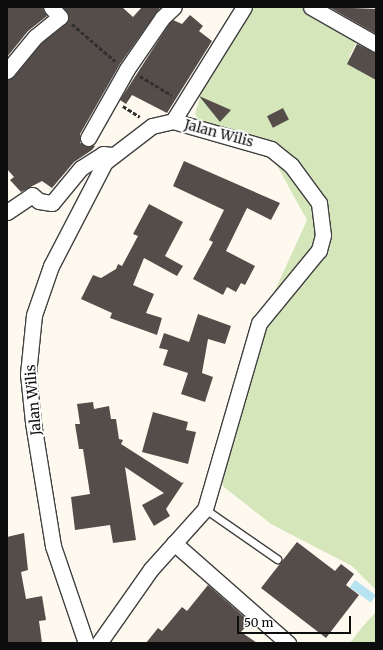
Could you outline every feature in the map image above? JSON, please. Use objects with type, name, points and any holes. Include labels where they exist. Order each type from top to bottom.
[{"type":"street","points":[[88,138],[128,69],[162,18],[174,7]]},
{"type":"street","points":[[173,121],[182,102],[244,7]]},
{"type":"street","points":[[311,7],[376,44]]},
{"type":"street","points":[[7,71],[55,12]]},
{"type":"street","name":"Jalan Wilis","points":[[86,643],[53,546],[28,374],[34,315],[44,285],[93,179],[111,155],[152,126],[173,121],[272,149],[291,165],[318,203],[323,218],[323,235],[318,250],[257,326],[236,410],[205,509],[151,569],[99,643]]},
{"type":"street","points":[[7,212],[32,195],[39,201],[52,203],[81,168],[103,154],[111,155]]},
{"type":"street","points":[[174,543],[288,643]]},
{"type":"lane","points":[[205,509],[277,559]]},
{"type":"path","points":[[55,12],[72,23],[110,58],[182,102]]},
{"type":"path","points":[[111,98],[152,126]]},
{"type":"green space","points":[[249,7],[303,7],[338,23],[359,38],[349,57],[362,71],[376,78],[376,590],[352,566],[271,524],[224,487],[220,480],[267,308],[307,220],[275,162],[212,129],[198,120],[195,113],[202,91],[223,50]]},
{"type":"green space","points":[[376,612],[376,643],[350,643],[363,626]]},
{"type":"water","points":[[355,580],[376,595],[371,603],[350,587]]},
{"type":"building","points":[[7,7],[42,7],[47,16],[28,31],[7,57]]},
{"type":"building","points":[[63,7],[122,7],[133,17],[142,7],[160,8],[120,64],[80,134],[80,143],[95,146],[92,150],[74,162],[52,188],[42,181],[21,192],[10,180],[14,177],[7,169],[7,80],[14,77],[41,43],[66,24],[69,16]]},
{"type":"building","points":[[329,7],[376,9],[376,34]]},
{"type":"building","points":[[190,15],[203,26],[199,31],[212,41],[167,113],[132,95],[126,104],[120,100],[169,24],[173,20],[182,24]]},
{"type":"building","points":[[357,44],[376,53],[376,80],[347,64]]},
{"type":"building","points":[[199,96],[231,110],[220,122]]},
{"type":"building","points":[[283,108],[289,120],[273,128],[267,116]]},
{"type":"building","points":[[184,161],[280,203],[271,220],[247,208],[226,251],[255,266],[245,285],[241,283],[236,292],[227,287],[223,295],[193,279],[213,242],[209,240],[224,210],[173,186]]},
{"type":"building","points":[[149,204],[183,222],[165,256],[183,266],[177,276],[144,258],[133,285],[154,294],[146,313],[162,318],[157,335],[110,318],[112,313],[81,299],[93,275],[101,278],[116,269],[118,264],[122,266],[138,236],[133,234]]},
{"type":"building","points":[[198,314],[231,326],[225,344],[208,339],[202,373],[213,377],[205,402],[181,394],[188,373],[163,365],[168,350],[159,348],[164,333],[189,342]]},
{"type":"building","points":[[93,402],[94,409],[109,406],[111,419],[116,419],[119,439],[123,440],[121,444],[182,483],[184,482],[166,509],[170,516],[154,526],[142,505],[164,493],[125,467],[136,540],[113,543],[110,525],[75,530],[71,497],[90,494],[83,449],[79,449],[75,424],[80,424],[77,404]]},
{"type":"building","points":[[153,412],[188,422],[186,430],[196,432],[188,464],[142,452]]},
{"type":"building","points":[[24,533],[28,570],[21,572],[26,599],[42,596],[46,620],[39,621],[42,643],[7,643],[7,537]]},
{"type":"building","points":[[297,542],[335,571],[341,564],[354,574],[346,585],[359,595],[326,638],[261,588]]},
{"type":"building","points":[[208,585],[250,622],[241,632],[257,643],[146,643],[158,628],[162,631],[182,607],[187,611]]}]
